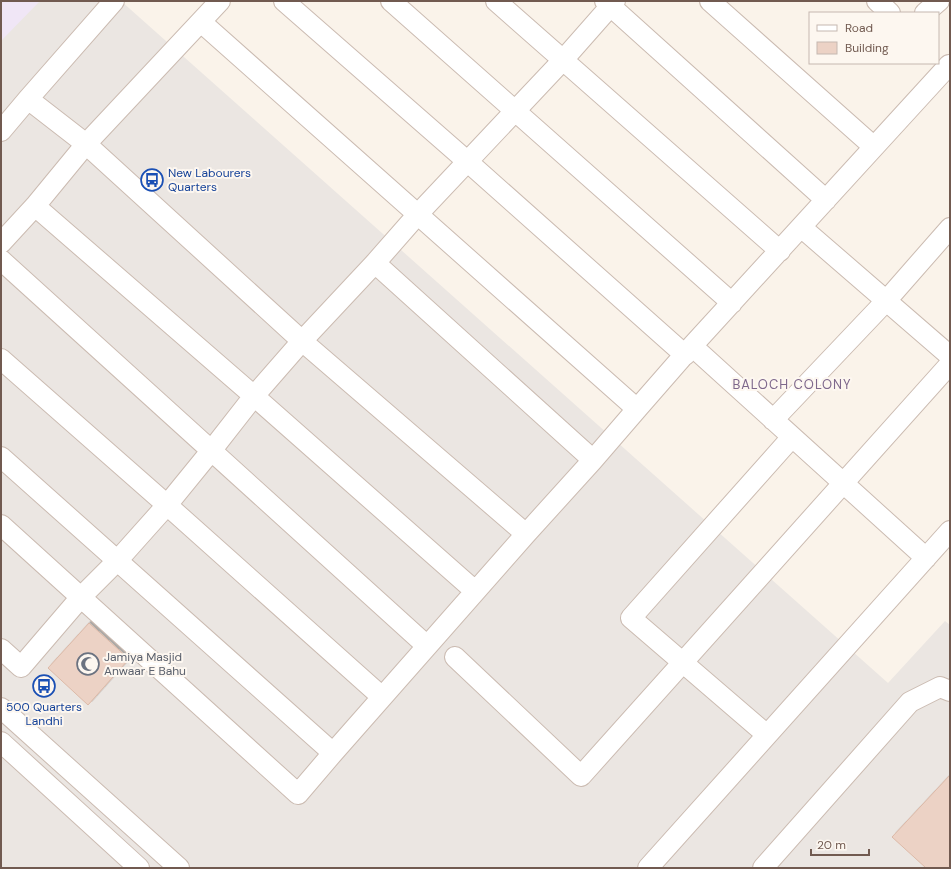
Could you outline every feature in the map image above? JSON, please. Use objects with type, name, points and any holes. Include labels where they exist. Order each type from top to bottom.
[{"type":"street","points":[[1,131],[114,1]]},
{"type":"street","points":[[1,243],[35,206],[86,144],[220,1]]},
{"type":"street","points":[[284,1],[468,162],[689,351],[773,420],[926,558]]},
{"type":"street","points":[[391,1],[732,303]]},
{"type":"street","points":[[496,1],[780,251]]},
{"type":"street","points":[[710,1],[874,147]]},
{"type":"street","points":[[877,1],[889,12]]},
{"type":"street","points":[[926,12],[939,1]]},
{"type":"street","points":[[1,649],[21,667],[81,597],[117,561],[167,505],[254,396],[302,341],[375,263],[418,214],[563,60],[610,3],[826,200]]},
{"type":"street","points":[[201,22],[637,409]]},
{"type":"street","points":[[1,525],[298,794],[332,752],[637,409],[874,147],[946,62]]},
{"type":"street","points":[[28,99],[86,144],[302,341],[526,534]]},
{"type":"street","points":[[35,206],[254,396],[475,591]]},
{"type":"street","points":[[801,227],[950,356]]},
{"type":"street","points":[[773,420],[886,301],[950,228]]},
{"type":"street","points":[[1,260],[427,646]]},
{"type":"street","points":[[375,263],[593,460]]},
{"type":"street","points":[[1,359],[382,697]]},
{"type":"street","points":[[455,657],[581,776],[950,364]]},
{"type":"street","points":[[767,735],[631,618],[792,437]]},
{"type":"street","points":[[1,457],[332,752]]},
{"type":"street","points":[[648,868],[950,531]]},
{"type":"street","points":[[763,868],[910,702],[940,688],[950,691]]},
{"type":"street","points":[[1,708],[179,868]]},
{"type":"street","points":[[1,742],[139,868]]},
{"type":"shaded area","points":[[1,1],[121,1],[888,683],[945,621],[950,625],[950,868],[1,868]]},
{"type":"shaded area","points":[[1,1],[40,1],[1,41]]},
{"type":"building","name":"Jamiya Masjid Anwaar E Bahu","points":[[89,623],[129,659],[88,705],[48,668]]},
{"type":"building","points":[[950,775],[950,868],[926,868],[892,837]]},
{"type":"place","name":"New Labourers Quarters","points":[[152,180]]},
{"type":"place","name":"Jamiya Masjid Anwaar E Bahu","points":[[88,664]]},
{"type":"place","name":"500 Quarters Landhi","points":[[44,686]]},
{"type":"district","name":"BALOCH COLONY","points":[[792,384]]}]
